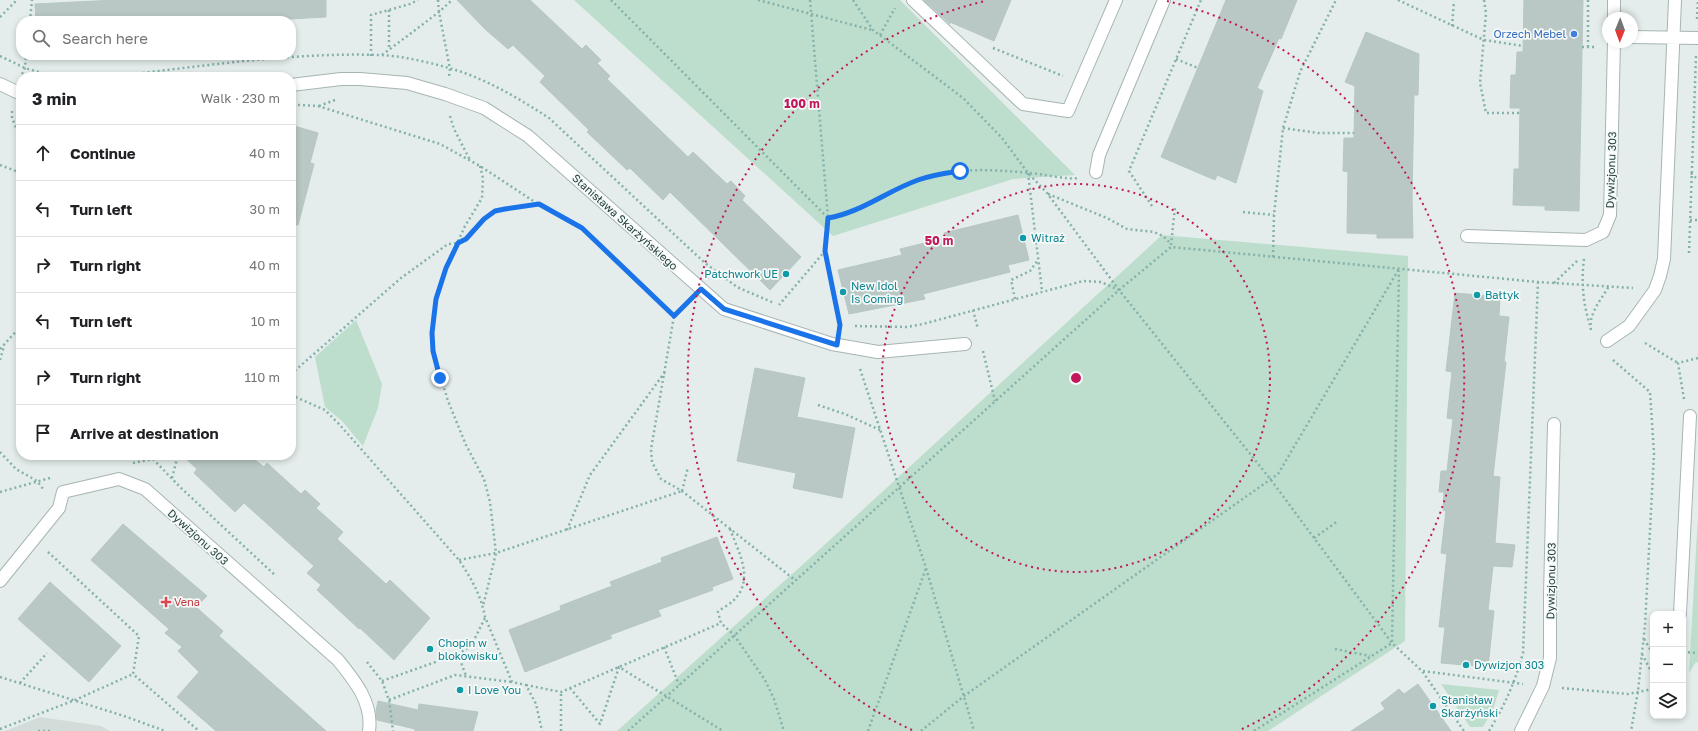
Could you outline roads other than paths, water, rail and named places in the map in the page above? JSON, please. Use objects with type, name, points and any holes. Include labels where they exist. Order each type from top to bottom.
[{"type":"street","points":[[913,0],[1022,104],[1068,111],[1116,0]]},
{"type":"street","points":[[1096,172],[1099,156],[1164,0]]},
{"type":"street","points":[[1614,0],[1614,12]]},
{"type":"street","points":[[1607,341],[1629,326],[1655,290],[1660,276],[1666,239],[1672,38],[1675,0]]},
{"type":"street","points":[[1638,37],[1697,38]]},
{"type":"street","name":"Dywizjonu 303","points":[[1467,236],[1586,240],[1603,232],[1610,215],[1614,48]]},
{"type":"street","name":"Stanisława Skarżyńskiego","points":[[296,84],[342,79],[407,83],[445,94],[484,108],[528,136],[724,309],[837,345],[878,352],[965,344]]},
{"type":"street","points":[[0,84],[16,92]]},
{"type":"street","points":[[1680,611],[1690,416]]},
{"type":"street","name":"Dywizjonu 303","points":[[1522,731],[1543,686],[1550,658],[1554,424]]},
{"type":"street","name":"Dywizjonu 303","points":[[0,581],[36,538],[58,508],[63,492],[119,479],[145,489],[338,660],[355,681],[370,712],[369,731]]},
{"type":"place","name":"Orzech Mebel","points":[[1574,34]]},
{"type":"place","name":"Witraż","points":[[1023,238]]},
{"type":"place","name":"Patchwork UE","points":[[786,274]]},
{"type":"place","name":"New Idol Is Coming","points":[[843,292]]},
{"type":"place","name":"Bałtyk","points":[[1477,295]]},
{"type":"place","name":"Vena","points":[[166,602]]},
{"type":"place","name":"Chopin w blokowisku","points":[[430,649]]},
{"type":"place","name":"Dywizjon 303","points":[[1466,665]]},
{"type":"place","name":"I Love You","points":[[460,690]]},
{"type":"place","name":"Stanisław Skarżyński","points":[[1433,706]]}]
